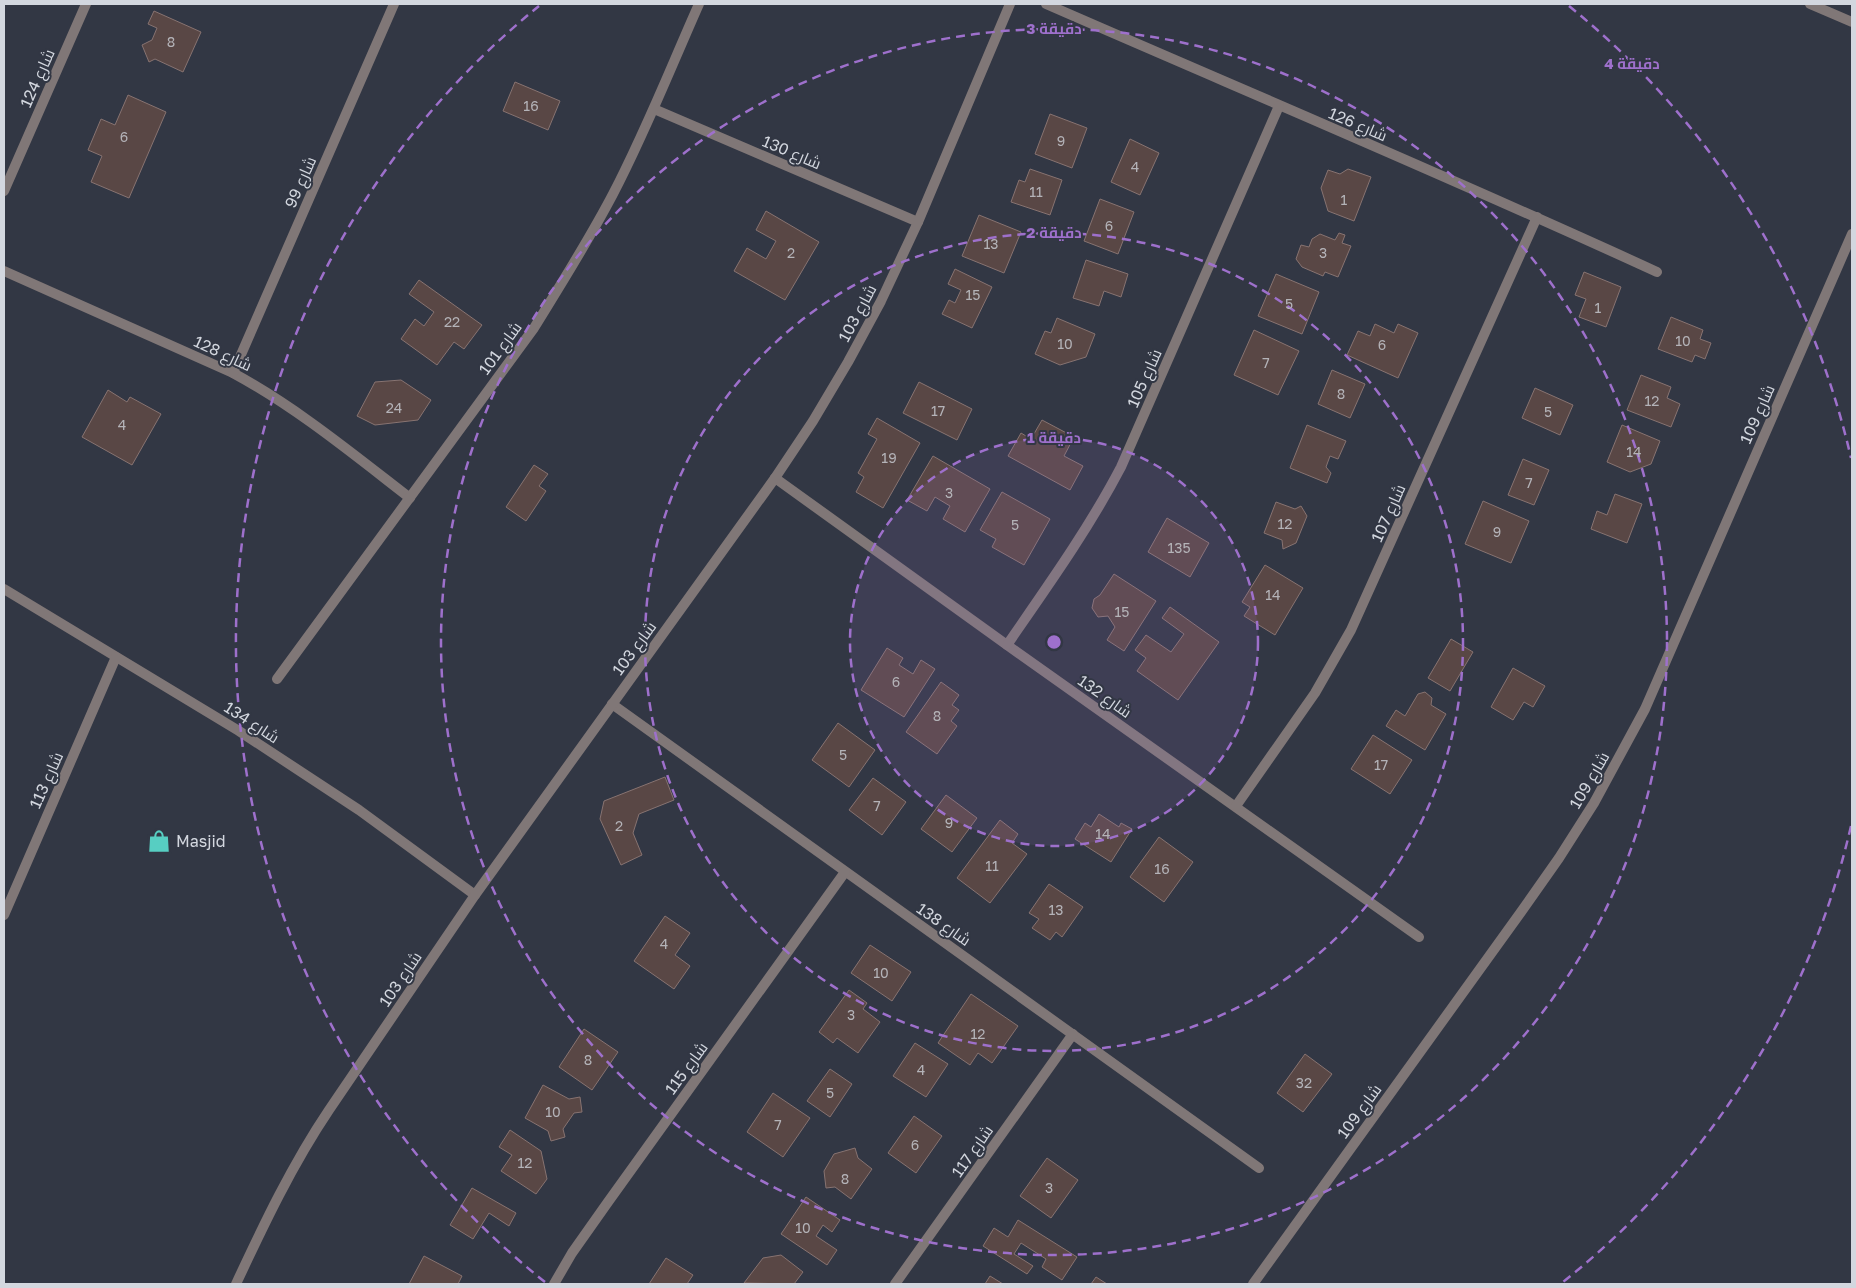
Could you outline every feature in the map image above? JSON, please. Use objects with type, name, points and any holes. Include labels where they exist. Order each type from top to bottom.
[{"type":"street","name":"شارع 124","points":[[4,191],[86,4]]},
{"type":"street","name":"شارع 99","points":[[233,373],[394,4]]},
{"type":"street","name":"شارع 101","points":[[277,679],[534,328],[614,194],[654,109],[699,4]]},
{"type":"street","name":"شارع 103","points":[[236,1284],[274,1203],[311,1137],[474,896],[775,478],[813,421],[881,301],[918,222],[1010,4]]},
{"type":"street","name":"شارع 126","points":[[1046,4],[1538,217],[1658,272]]},
{"type":"street","points":[[1810,4],[1852,22]]},
{"type":"street","name":"شارع 105","points":[[1007,645],[1079,541],[1121,468],[1279,106]]},
{"type":"street","name":"شارع 130","points":[[654,109],[918,222]]},
{"type":"street","name":"شارع 107","points":[[1236,806],[1315,693],[1351,630],[1538,217]]},
{"type":"street","name":"شارع 109","points":[[1254,1284],[1527,905],[1594,803],[1645,709],[1852,234]]},
{"type":"street","name":"شارع 128","points":[[4,271],[250,382],[320,430],[410,498]]},
{"type":"street","name":"شارع 132","points":[[775,478],[1419,937]]},
{"type":"street","name":"شارع 134","points":[[4,589],[239,731],[359,810],[474,896]]},
{"type":"street","name":"شارع 113","points":[[4,915],[7,898],[116,657]]},
{"type":"street","name":"شارع 138","points":[[612,704],[1259,1168]]},
{"type":"street","name":"شارع 115","points":[[554,1284],[572,1253],[608,1202],[845,872]]},
{"type":"street","name":"شارع 117","points":[[895,1284],[1073,1034]]},
{"type":"building","points":[[154,11],[201,32],[183,72],[155,59],[149,62],[142,45],[152,40],[157,28],[148,24]]},
{"type":"building","points":[[515,82],[560,101],[548,130],[503,111]]},
{"type":"building","points":[[128,95],[166,112],[129,198],[91,182],[102,156],[88,150],[101,119],[115,125]]},
{"type":"building","points":[[1050,114],[1087,128],[1072,168],[1035,154]]},
{"type":"building","points":[[1130,139],[1159,153],[1140,195],[1111,182]]},
{"type":"building","points":[[1030,169],[1062,180],[1050,215],[1011,202],[1019,180],[1025,182]]},
{"type":"building","points":[[1348,169],[1371,177],[1354,221],[1328,211],[1321,188],[1328,170],[1340,174]]},
{"type":"building","points":[[1100,199],[1134,212],[1118,254],[1084,241]]},
{"type":"building","points":[[766,211],[819,242],[785,300],[734,271],[747,248],[766,259],[776,241],[756,230]]},
{"type":"building","points":[[979,215],[1021,232],[1004,273],[962,256]]},
{"type":"building","points":[[1339,233],[1345,235],[1342,243],[1351,246],[1338,277],[1325,272],[1323,276],[1302,267],[1296,259],[1301,245],[1309,247],[1312,239],[1320,234],[1335,240]]},
{"type":"building","points":[[1086,260],[1128,274],[1121,297],[1104,291],[1099,306],[1073,298]]},
{"type":"building","points":[[955,269],[992,287],[972,328],[942,314],[949,300],[955,303],[961,290],[948,284]]},
{"type":"building","points":[[1584,272],[1621,287],[1606,327],[1579,317],[1586,299],[1575,295]]},
{"type":"building","points":[[1276,274],[1319,292],[1302,334],[1258,316]]},
{"type":"building","points":[[419,280],[482,325],[464,349],[454,342],[437,365],[401,339],[415,319],[424,326],[434,312],[409,294]]},
{"type":"building","points":[[1671,317],[1703,330],[1700,339],[1711,343],[1705,359],[1695,355],[1692,362],[1658,349]]},
{"type":"building","points":[[1057,318],[1095,334],[1086,357],[1060,365],[1035,354],[1045,331],[1051,333]]},
{"type":"building","points":[[1375,324],[1394,333],[1398,324],[1418,333],[1398,378],[1347,355],[1358,331],[1370,336]]},
{"type":"building","points":[[1254,330],[1299,351],[1278,395],[1234,375]]},
{"type":"building","points":[[1332,370],[1365,384],[1350,418],[1318,404]]},
{"type":"building","points":[[1641,375],[1671,387],[1667,398],[1680,404],[1671,427],[1627,410]]},
{"type":"building","points":[[401,380],[431,400],[418,420],[375,425],[357,416],[375,382]]},
{"type":"building","points":[[919,382],[972,409],[957,440],[903,413]]},
{"type":"building","points":[[1535,388],[1573,405],[1560,435],[1522,418]]},
{"type":"building","points":[[108,390],[127,402],[130,397],[161,414],[132,465],[82,437]]},
{"type":"building","points":[[877,418],[920,443],[883,508],[856,492],[864,477],[858,473],[877,439],[868,434]]},
{"type":"building","points":[[1042,420],[1074,437],[1064,456],[1083,466],[1070,490],[1008,456],[1021,433],[1031,439]]},
{"type":"building","points":[[1307,425],[1346,441],[1338,459],[1330,456],[1326,467],[1331,473],[1327,483],[1290,468]]},
{"type":"building","points":[[1622,425],[1660,441],[1651,464],[1630,472],[1607,462]]},
{"type":"building","points":[[933,456],[990,489],[965,532],[943,519],[950,506],[935,497],[927,511],[907,500]]},
{"type":"building","points":[[1523,459],[1549,470],[1534,505],[1508,495]]},
{"type":"building","points":[[534,465],[548,474],[539,486],[546,491],[526,521],[506,507]]},
{"type":"building","points":[[1002,492],[1050,519],[1024,565],[992,547],[996,539],[980,530]]},
{"type":"building","points":[[1615,494],[1642,504],[1627,543],[1591,529],[1597,511],[1607,515]]},
{"type":"building","points":[[1483,501],[1529,521],[1511,563],[1465,544]]},
{"type":"building","points":[[1276,502],[1295,509],[1301,506],[1307,516],[1296,543],[1283,549],[1282,540],[1264,533]]},
{"type":"building","points":[[1167,518],[1209,543],[1190,577],[1148,552]]},
{"type":"building","points":[[1265,565],[1303,588],[1275,635],[1244,616],[1250,607],[1242,602]]},
{"type":"building","points":[[1114,574],[1156,601],[1124,651],[1107,640],[1115,627],[1108,616],[1098,617],[1092,608],[1094,599],[1100,595]]},
{"type":"building","points":[[1170,607],[1219,642],[1178,700],[1137,671],[1146,658],[1135,650],[1146,635],[1171,652],[1184,634],[1162,618]]},
{"type":"building","points":[[1451,639],[1473,652],[1450,691],[1428,678]]},
{"type":"building","points":[[887,648],[903,658],[899,665],[913,674],[921,660],[935,669],[904,717],[861,690]]},
{"type":"building","points":[[1513,668],[1545,686],[1533,707],[1524,702],[1513,720],[1491,707]]},
{"type":"building","points":[[941,682],[959,695],[952,705],[959,710],[951,721],[957,726],[937,754],[906,732]]},
{"type":"building","points":[[1425,692],[1432,698],[1431,705],[1446,714],[1425,750],[1386,726],[1396,710],[1405,716],[1418,694]]},
{"type":"building","points":[[838,723],[875,750],[849,787],[812,760]]},
{"type":"building","points":[[1373,735],[1412,760],[1390,794],[1351,769]]},
{"type":"building","points":[[665,777],[674,800],[639,814],[633,833],[642,855],[621,865],[600,819],[604,801]]},
{"type":"building","points":[[873,778],[906,802],[882,835],[849,810]]},
{"type":"building","points":[[946,795],[977,818],[952,852],[921,829]]},
{"type":"building","points":[[1099,814],[1119,827],[1121,823],[1132,829],[1111,862],[1075,839],[1085,823],[1091,827]]},
{"type":"building","points":[[1000,820],[1018,834],[1012,843],[1027,854],[990,903],[957,878]]},
{"type":"building","points":[[1159,837],[1193,862],[1164,902],[1130,877]]},
{"type":"building","points":[[1049,884],[1083,907],[1062,937],[1056,932],[1050,940],[1032,928],[1039,919],[1029,913]]},
{"type":"building","points":[[665,916],[690,933],[675,955],[690,966],[674,989],[634,961]]},
{"type":"building","points":[[870,945],[911,972],[892,1001],[851,973]]},
{"type":"building","points":[[849,990],[867,1003],[863,1009],[880,1022],[858,1053],[837,1038],[833,1043],[819,1032]]},
{"type":"building","points":[[971,994],[1018,1026],[992,1063],[978,1053],[970,1065],[938,1043]]},
{"type":"building","points":[[584,1029],[618,1052],[592,1090],[559,1067]]},
{"type":"building","points":[[915,1043],[948,1064],[926,1097],[893,1076]]},
{"type":"building","points":[[1305,1054],[1332,1074],[1303,1112],[1277,1093]]},
{"type":"building","points":[[830,1069],[852,1084],[830,1117],[807,1101]]},
{"type":"building","points":[[543,1085],[569,1099],[580,1097],[582,1112],[574,1113],[563,1129],[565,1137],[551,1141],[548,1131],[525,1118]]},
{"type":"building","points":[[773,1093],[810,1118],[783,1157],[747,1132]]},
{"type":"building","points":[[914,1116],[942,1136],[916,1173],[888,1153]]},
{"type":"building","points":[[510,1130],[541,1151],[547,1179],[536,1194],[501,1171],[512,1155],[499,1147]]},
{"type":"building","points":[[855,1148],[858,1158],[872,1169],[851,1199],[835,1187],[826,1188],[824,1171],[834,1154]]},
{"type":"building","points":[[1047,1158],[1078,1180],[1051,1218],[1020,1196]]},
{"type":"building","points":[[472,1188],[516,1213],[509,1226],[489,1213],[473,1239],[450,1225]]},
{"type":"building","points":[[806,1197],[840,1220],[832,1232],[823,1225],[816,1236],[837,1250],[827,1265],[781,1234]]},
{"type":"building","points":[[1018,1220],[1077,1257],[1062,1280],[1042,1267],[1046,1259],[1021,1243],[1014,1254],[1033,1266],[1027,1274],[983,1246],[994,1228],[1008,1237]]},
{"type":"building","points":[[781,1255],[803,1272],[794,1284],[744,1283],[763,1258]]},
{"type":"building","points":[[424,1256],[462,1276],[458,1284],[409,1284]]},
{"type":"building","points":[[666,1258],[693,1275],[687,1284],[649,1284]]},
{"type":"building","points":[[990,1276],[1003,1284],[985,1284]]},
{"type":"building","points":[[1096,1277],[1107,1284],[1091,1284]]},
{"type":"place","name":"Masjid","points":[[159,841]]}]
